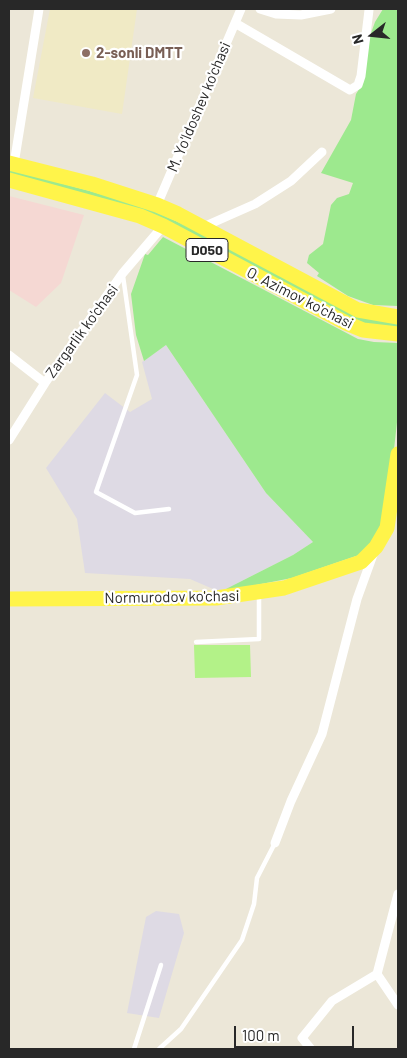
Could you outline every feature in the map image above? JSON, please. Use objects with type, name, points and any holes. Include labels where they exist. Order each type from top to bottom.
[{"type":"main road","name":"O. Azimov ko'chasi","points":[[11,164],[92,184],[157,205],[203,227],[358,310],[398,317]]},
{"type":"main road","name":"O. Azimov ko'chasi","points":[[9,180],[116,208],[164,226],[346,323],[363,330],[398,334]]},
{"type":"main road","name":"Normurodov ko'chasi","points":[[9,598],[216,598],[284,588],[361,562],[376,547],[387,528],[398,454]]},
{"type":"street","points":[[11,164],[39,9]]},
{"type":"street","name":"M. Yo'ldoshev ko'chasi","points":[[157,205],[241,9]]},
{"type":"street","points":[[260,9],[276,14],[302,15],[331,9]]},
{"type":"street","points":[[235,23],[350,90],[358,85],[361,76],[369,10]]},
{"type":"street","points":[[203,227],[255,204],[284,186],[322,152]]},
{"type":"street","name":"Zargarlik ko'chasi","points":[[9,440],[45,383],[122,274],[164,226]]},
{"type":"street","points":[[9,355],[45,383]]},
{"type":"street","points":[[276,843],[291,802],[322,734],[357,598],[376,547]]},
{"type":"street","points":[[311,1049],[302,1038],[332,1001],[377,974],[398,894]]},
{"type":"street","points":[[377,974],[398,1005]]},
{"type":"lane","points":[[122,274],[137,375],[96,492],[135,513],[169,509]]},
{"type":"lane","points":[[196,642],[259,639],[259,593]]},
{"type":"lane","points":[[159,1049],[181,1029],[242,940],[254,904],[257,878],[276,843]]},
{"type":"lane","points":[[134,1049],[161,965]]},
{"type":"shaded area","name":"2-sonli DMTT","points":[[50,9],[137,9],[122,114],[33,98]]},
{"type":"shaded area","points":[[9,196],[84,215],[61,283],[36,307],[9,290]]},
{"type":"shaded area","points":[[166,345],[266,493],[313,542],[293,555],[220,592],[190,579],[85,573],[77,519],[46,468],[105,393],[130,412],[152,399],[142,362]]},
{"type":"shaded area","points":[[156,911],[179,914],[184,933],[159,1018],[127,1013],[146,917]]},
{"type":"green space","points":[[383,9],[398,9],[398,306],[373,305],[348,296],[317,276],[319,273],[307,263],[309,255],[323,244],[331,205],[337,198],[349,194],[353,183],[321,173],[351,120],[356,94],[363,83],[370,36],[375,22]]},
{"type":"green space","points":[[9,169],[141,205],[398,323],[398,329],[357,322],[197,237],[9,176]]},
{"type":"green space","points":[[163,237],[358,339],[398,343],[398,413],[390,486],[381,532],[359,555],[292,578],[220,592],[293,555],[313,542],[266,493],[166,345],[144,361],[136,335],[131,294],[145,254],[148,255]]},
{"type":"green space","points":[[194,645],[250,645],[251,677],[195,678]]},
{"type":"place","name":"2-sonli DMTT","points":[[86,53]]}]
